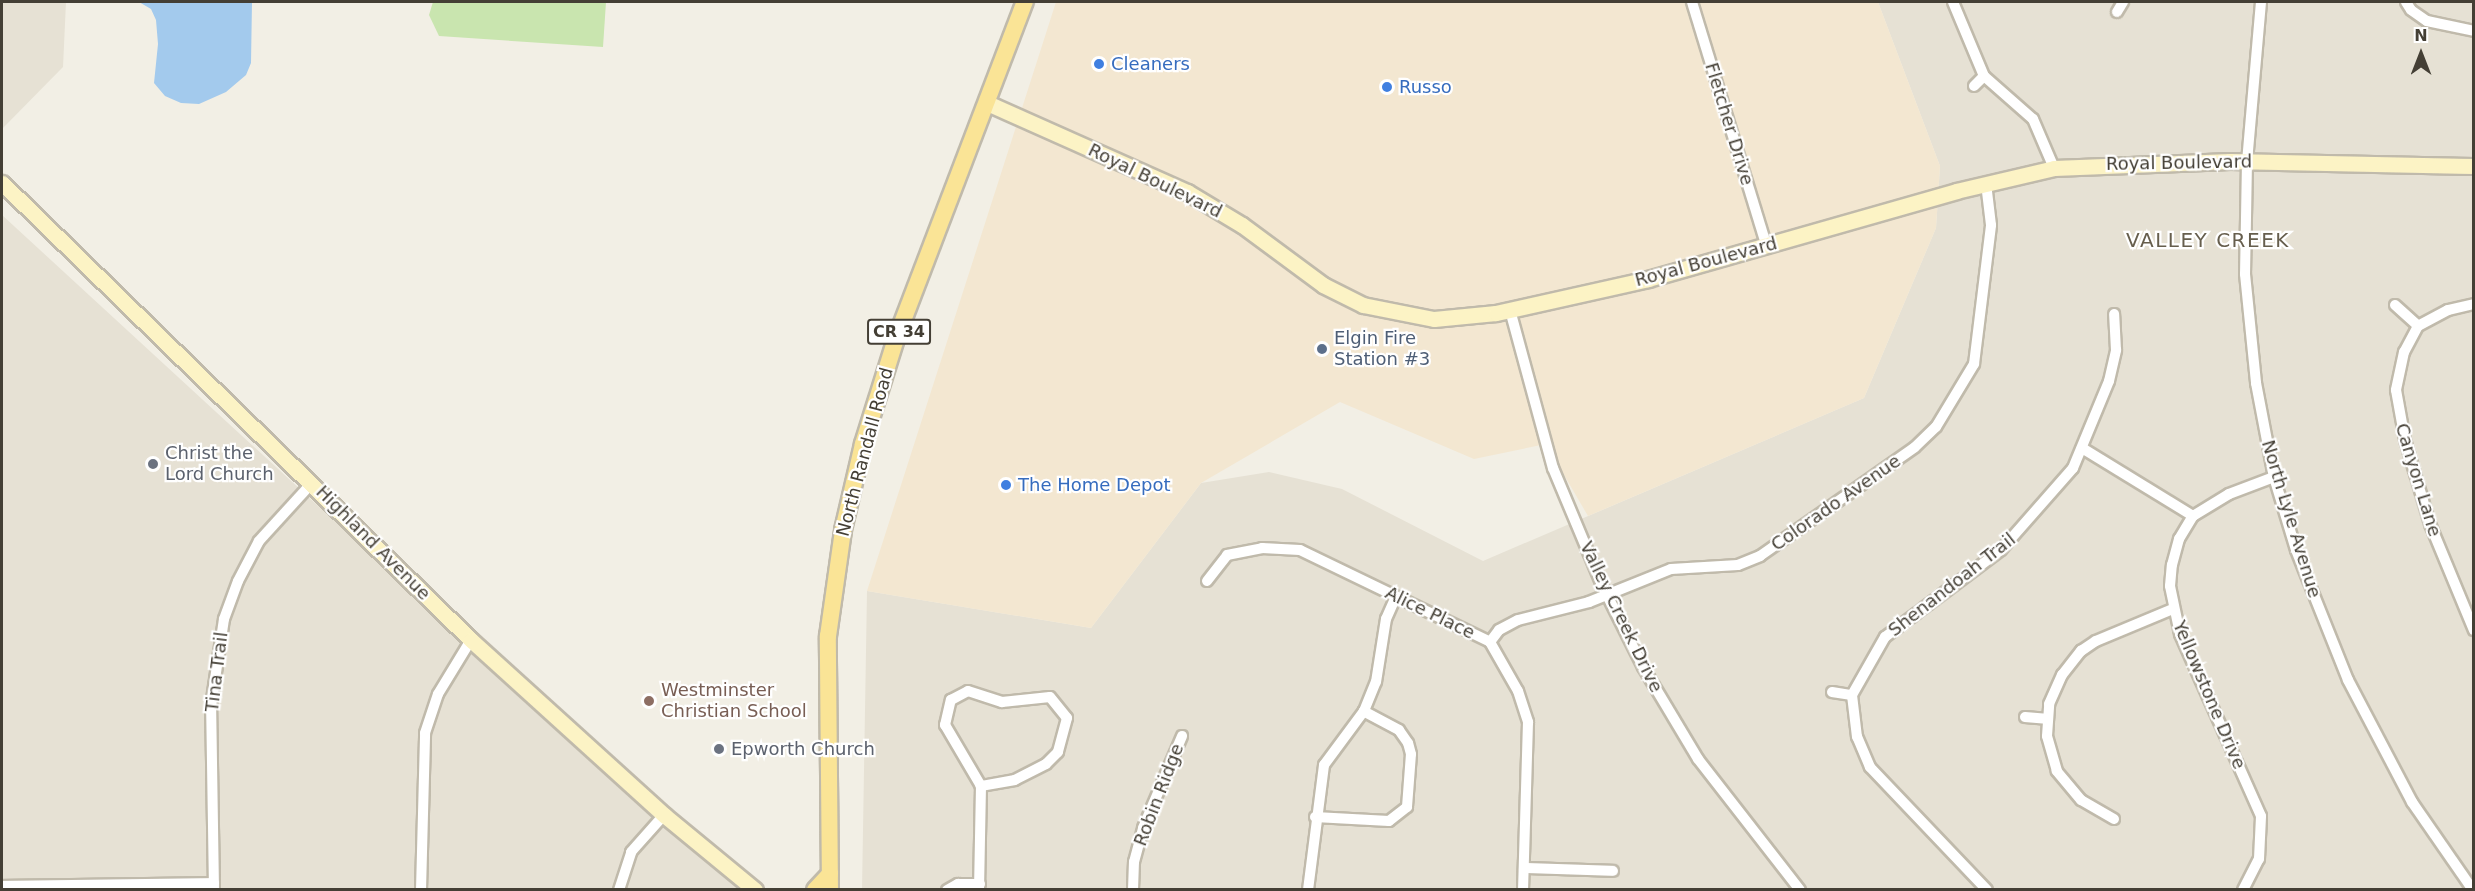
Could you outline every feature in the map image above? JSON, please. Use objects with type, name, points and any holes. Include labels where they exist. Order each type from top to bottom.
[{"type":"main road","name":"North Randall Road","points":[[830,882],[828,636],[843,530],[896,339],[1025,2]]},
{"type":"main road","points":[[815,890],[830,882]]},
{"type":"street","name":"Fletcher Drive","points":[[1692,2],[1767,247]]},
{"type":"street","points":[[1953,2],[1984,76],[2034,119],[2054,168]]},
{"type":"street","points":[[2117,12],[2123,2]]},
{"type":"street","name":"North Lyle Avenue","points":[[2261,2],[2247,160],[2244,236],[2250,337],[2274,477],[2296,550],[2348,680],[2412,802],[2473,890]]},
{"type":"street","points":[[2406,2],[2410,10],[2427,21],[2474,31]]},
{"type":"street","points":[[1974,86],[1984,76]]},
{"type":"street","name":"Royal Boulevard","points":[[987,103],[1187,192],[1242,225],[1323,285],[1363,305],[1434,319],[1510,310],[1648,279],[1986,183],[2054,168],[2247,160],[2474,166]]},
{"type":"street","name":"Highland Avenue","points":[[2,183],[471,640],[664,815],[755,890]]},
{"type":"street","name":"Colorado Avenue","points":[[1490,642],[1499,630],[1518,620],[1607,594],[1671,569],[1738,565],[1760,556],[1915,447],[1936,428],[1974,364],[1991,225],[1986,183]]},
{"type":"street","points":[[2395,305],[2418,326],[2448,310],[2474,304]]},
{"type":"street","name":"Valley Creek Drive","points":[[1510,310],[1553,468],[1607,594],[1643,667],[1698,759],[1800,890]]},
{"type":"street","name":"Shenandoah Trail","points":[[1852,695],[1861,672],[1885,637],[2001,550],[2054,494],[2082,448],[2109,381],[2116,350],[2114,314]]},
{"type":"street","name":"Canyon Lane","points":[[2418,326],[2397,374],[2397,412],[2430,524],[2474,630]]},
{"type":"street","points":[[2082,448],[2193,516]]},
{"type":"street","name":"Yellowstone Drive","points":[[2243,890],[2259,859],[2260,816],[2189,657],[2173,609],[2172,566],[2179,539],[2193,516],[2229,494],[2274,477]]},
{"type":"street","name":"Tina Trail","points":[[214,886],[211,706],[224,619],[238,581],[259,541],[312,483]]},
{"type":"street","name":"Alice Place","points":[[1207,581],[1227,555],[1262,548],[1300,550],[1490,642],[1518,691],[1528,722],[1522,890]]},
{"type":"street","points":[[1308,890],[1315,817],[1324,765],[1364,711],[1376,682],[1386,619],[1396,597]]},
{"type":"street","points":[[2114,819],[2081,800],[2057,771],[2047,736],[2046,719],[2062,675],[2081,651],[2096,641],[2173,609]]},
{"type":"street","points":[[421,890],[425,733],[438,694],[471,640]]},
{"type":"street","points":[[947,890],[958,884],[980,887],[981,786],[947,732],[946,712],[954,696],[968,691],[1013,702],[1044,696],[1060,705],[1068,724],[1063,741],[1051,760],[1015,780],[981,786]]},
{"type":"street","points":[[1832,692],[1852,695],[1857,737],[1870,767],[1987,890]]},
{"type":"street","points":[[1315,817],[1389,821],[1407,807],[1411,754],[1407,743],[1399,730],[1364,711]]},
{"type":"street","points":[[2025,717],[2046,719]]},
{"type":"street","name":"Robin Ridge","points":[[1133,890],[1134,862],[1143,828],[1182,736]]},
{"type":"street","points":[[619,890],[632,852],[664,815]]},
{"type":"street","points":[[1524,868],[1612,871]]},
{"type":"street","points":[[2,885],[214,886]]},
{"type":"shaded area","points":[[2,2],[66,2],[63,67],[2,129]]},
{"type":"shaded area","points":[[1056,2],[1878,2],[1940,166],[1936,228],[1864,398],[1588,516],[1546,444],[1474,459],[1340,402],[1201,483],[1091,628],[867,591]]},
{"type":"shaded area","points":[[1878,2],[2473,2],[2473,889],[862,890],[867,591],[1091,628],[1201,483],[1269,472],[1342,489],[1483,561],[1864,398],[1936,228],[1940,166]]},
{"type":"shaded area","points":[[2,215],[340,526],[750,889],[2,889]]},
{"type":"green space","points":[[433,2],[606,2],[603,47],[439,36],[429,15]]},
{"type":"water","points":[[139,2],[252,2],[251,63],[246,75],[226,92],[199,104],[181,103],[165,96],[154,83],[158,44],[156,20],[151,9]]},
{"type":"place","name":"Cleaners","points":[[1099,64]]},
{"type":"place","name":"Russo","points":[[1387,87]]},
{"type":"place","name":"Elgin Fire Station #3","points":[[1322,349]]},
{"type":"place","name":"Christ the Lord Church","points":[[153,464]]},
{"type":"place","name":"The Home Depot","points":[[1006,485]]},
{"type":"place","name":"Westminster Christian School","points":[[649,701]]},
{"type":"place","name":"Epworth Church","points":[[719,749]]},
{"type":"district","name":"VALLEY CREEK","points":[[2208,240]]}]
